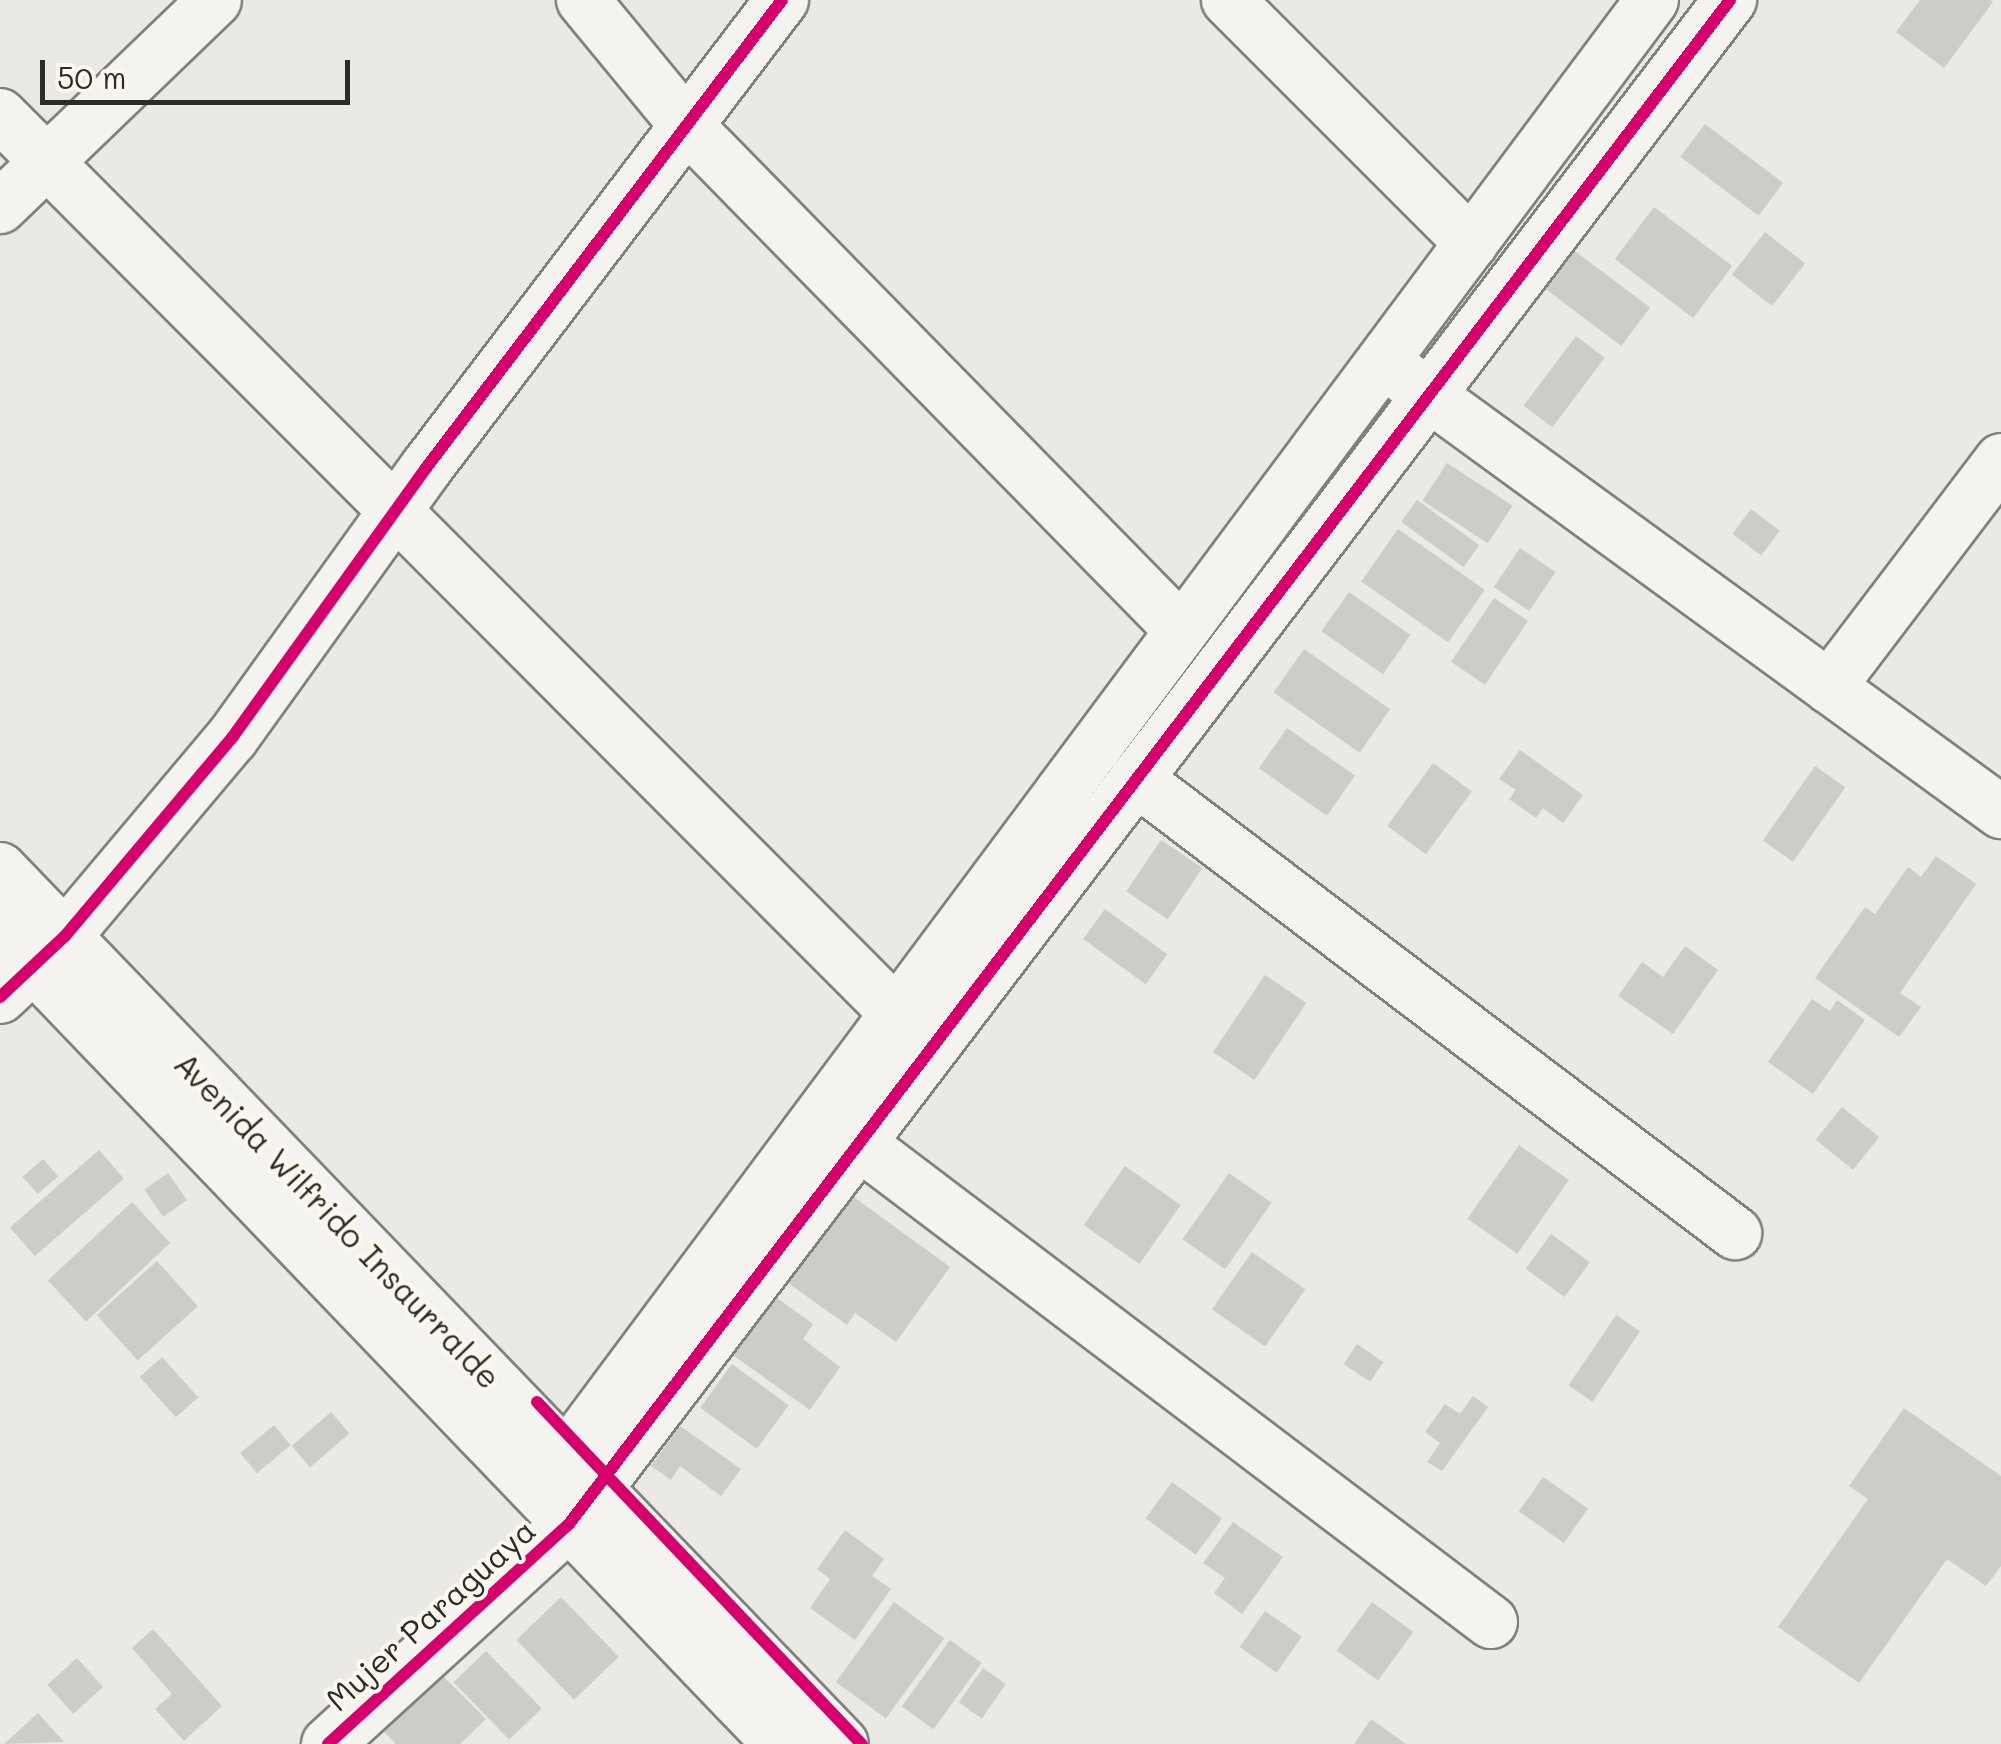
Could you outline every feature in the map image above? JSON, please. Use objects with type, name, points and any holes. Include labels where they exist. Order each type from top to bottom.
[{"type":"street","points":[[0,207],[215,0]]},
{"type":"street","points":[[583,0],[687,126],[1182,630]]},
{"type":"street","points":[[24,957],[232,738],[396,511],[782,0]]},
{"type":"street","points":[[1228,0],[1471,243]]},
{"type":"street","points":[[839,1130],[896,1013],[1652,0]]},
{"type":"street","points":[[839,1130],[1136,780],[1730,0]]},
{"type":"street","points":[[0,115],[896,1013]]},
{"type":"street","points":[[1383,362],[2001,812]]},
{"type":"street","points":[[1829,687],[2001,460]]},
{"type":"street","points":[[1136,780],[1735,1233]]},
{"type":"street","name":"Avenida Wilfrido Insaurralde","points":[[0,869],[24,957],[566,1489],[842,1744]]},
{"type":"street","points":[[839,1130],[1491,1622]]},
{"type":"street","name":"Mujer Paraguaya","points":[[328,1744],[566,1489],[839,1130]]},
{"type":"street","name":"Avenida Wilfrido Insaurralde","points":[[566,1489],[780,1744]]},
{"type":"building","points":[[1920,0],[1993,2],[1944,68],[1896,32]]},
{"type":"building","points":[[1705,124],[1783,183],[1759,216],[1680,157]]},
{"type":"building","points":[[1654,207],[1732,266],[1693,318],[1615,259]]},
{"type":"building","points":[[1765,232],[1805,263],[1772,306],[1732,275]]},
{"type":"building","points":[[1563,242],[1650,308],[1621,346],[1534,280]]},
{"type":"building","points":[[1576,336],[1605,358],[1552,427],[1524,405]]},
{"type":"building","points":[[1447,463],[1512,505],[1488,543],[1422,501]]},
{"type":"building","points":[[1417,500],[1479,545],[1463,567],[1401,522]]},
{"type":"building","points":[[1751,509],[1780,531],[1761,555],[1732,534]]},
{"type":"building","points":[[1398,529],[1485,590],[1448,642],[1361,581]]},
{"type":"building","points":[[1520,548],[1556,572],[1529,611],[1494,587]]},
{"type":"building","points":[[1349,592],[1410,635],[1383,674],[1321,631]]},
{"type":"building","points":[[1494,598],[1528,621],[1485,685],[1451,662]]},
{"type":"building","points":[[1304,649],[1390,709],[1360,753],[1274,692]]},
{"type":"building","points":[[1287,728],[1355,776],[1327,816],[1259,768]]},
{"type":"building","points":[[1520,750],[1583,795],[1563,823],[1543,808],[1536,818],[1509,799],[1516,790],[1499,779]]},
{"type":"building","points":[[1433,763],[1472,791],[1426,854],[1387,826]]},
{"type":"building","points":[[1815,766],[1845,787],[1793,862],[1763,841]]},
{"type":"building","points":[[1161,840],[1202,868],[1168,919],[1126,891]]},
{"type":"building","points":[[1936,856],[1976,884],[1900,993],[1921,1007],[1899,1037],[1815,978],[1865,907],[1875,914],[1908,867],[1921,877]]},
{"type":"building","points":[[1105,909],[1167,954],[1146,984],[1083,939]]},
{"type":"building","points":[[1685,946],[1718,970],[1673,1034],[1618,996],[1642,962],[1663,977]]},
{"type":"building","points":[[1265,975],[1306,1003],[1254,1080],[1213,1052]]},
{"type":"building","points":[[1812,999],[1830,1011],[1837,1000],[1865,1020],[1813,1094],[1768,1062]]},
{"type":"building","points":[[1842,1107],[1879,1137],[1853,1170],[1816,1140]]},
{"type":"building","points":[[1519,1145],[1569,1180],[1517,1254],[1467,1219]]},
{"type":"building","points":[[99,1150],[124,1179],[35,1256],[10,1227]]},
{"type":"building","points":[[43,1159],[58,1176],[38,1194],[23,1177]]},
{"type":"building","points":[[1125,1166],[1181,1205],[1139,1264],[1084,1225]]},
{"type":"building","points":[[168,1173],[187,1200],[163,1217],[144,1190]]},
{"type":"building","points":[[1229,1173],[1272,1203],[1225,1269],[1183,1239]]},
{"type":"building","points":[[851,1195],[950,1267],[896,1342],[855,1313],[847,1325],[788,1283]]},
{"type":"building","points":[[132,1202],[170,1243],[86,1321],[48,1280]]},
{"type":"building","points":[[1551,1234],[1590,1262],[1565,1297],[1526,1269]]},
{"type":"building","points":[[1252,1252],[1305,1289],[1265,1347],[1212,1309]]},
{"type":"building","points":[[157,1261],[198,1306],[138,1361],[97,1315]]},
{"type":"building","points":[[769,1292],[813,1324],[803,1339],[840,1367],[810,1410],[727,1351]]},
{"type":"building","points":[[1616,1315],[1640,1331],[1593,1402],[1568,1385]]},
{"type":"building","points":[[1357,1344],[1384,1362],[1370,1382],[1344,1364]]},
{"type":"building","points":[[162,1357],[198,1397],[176,1417],[140,1377]]},
{"type":"building","points":[[732,1364],[789,1405],[757,1449],[700,1408]]},
{"type":"building","points":[[1473,1396],[1488,1407],[1442,1471],[1427,1462],[1440,1443],[1425,1432],[1445,1404],[1460,1414]]},
{"type":"building","points":[[1904,1408],[2001,1476],[2001,1566],[1986,1586],[1947,1559],[1859,1683],[1778,1627],[1868,1499],[1849,1486]]},
{"type":"building","points":[[331,1412],[349,1433],[310,1467],[292,1446]]},
{"type":"building","points":[[274,1425],[291,1445],[257,1473],[240,1453]]},
{"type":"building","points":[[680,1426],[741,1469],[721,1496],[680,1466],[671,1480],[651,1466]]},
{"type":"building","points":[[1543,1477],[1588,1509],[1564,1543],[1519,1511]]},
{"type":"building","points":[[1172,1482],[1222,1518],[1196,1555],[1146,1518]]},
{"type":"building","points":[[1233,1522],[1283,1557],[1242,1614],[1214,1593],[1225,1578],[1203,1563]]},
{"type":"building","points":[[845,1530],[884,1559],[872,1576],[891,1589],[855,1640],[810,1608],[830,1579],[817,1569]]},
{"type":"building","points":[[561,1597],[619,1657],[574,1700],[516,1640]]},
{"type":"building","points":[[894,1602],[944,1638],[886,1719],[836,1682]]},
{"type":"building","points":[[1372,1602],[1413,1632],[1378,1681],[1337,1651]]},
{"type":"building","points":[[1265,1611],[1302,1637],[1277,1673],[1240,1647]]},
{"type":"building","points":[[153,1629],[222,1706],[184,1741],[155,1709],[172,1694],[132,1648]]},
{"type":"building","points":[[950,1640],[982,1663],[933,1729],[902,1706]]},
{"type":"building","points":[[486,1651],[542,1709],[509,1740],[454,1682]]},
{"type":"building","points":[[77,1658],[103,1687],[73,1714],[47,1685]]},
{"type":"building","points":[[430,1663],[486,1719],[460,1744],[396,1744],[372,1719]]},
{"type":"building","points":[[983,1668],[1006,1684],[982,1718],[959,1702]]},
{"type":"building","points":[[38,1713],[64,1742],[4,1744]]},
{"type":"building","points":[[1371,1719],[1406,1744],[1354,1744]]},
{"type":"cycle path","points":[[0,997],[65,936],[232,738],[426,468],[782,0]]},
{"type":"cycle path","points":[[328,1744],[569,1524],[1730,0]]},
{"type":"cycle path","points":[[537,1402],[862,1744]]}]
